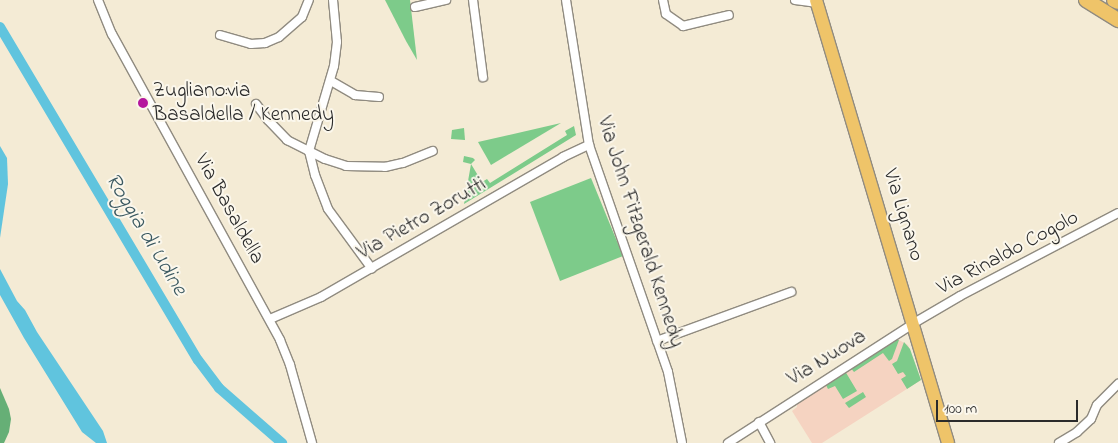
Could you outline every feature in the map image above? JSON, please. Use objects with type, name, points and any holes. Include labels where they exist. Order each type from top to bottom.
[{"type":"highway","points":[[1086,0],[1118,20]]},
{"type":"highway","points":[[1114,0],[1118,2]]},
{"type":"main road","name":"Via Lignano","points":[[816,1],[914,323],[948,443]]},
{"type":"street","name":"Via Basaldella","points":[[98,0],[112,34],[270,319],[290,365],[312,443]]},
{"type":"street","points":[[220,35],[250,44],[265,43],[279,37],[297,23],[302,17],[309,0]]},
{"type":"street","points":[[333,0],[337,42],[331,82],[309,151],[315,176],[328,210],[372,269]]},
{"type":"street","points":[[416,8],[446,0]]},
{"type":"street","points":[[473,0],[483,77]]},
{"type":"street","name":"Via John Fitzgerald Kennedy","points":[[566,0],[589,145],[668,372],[682,443]]},
{"type":"street","points":[[663,0],[666,14],[683,26],[729,15]]},
{"type":"street","points":[[796,0],[816,1]]},
{"type":"street","points":[[331,82],[355,94],[379,97]]},
{"type":"street","points":[[256,104],[277,131],[287,140],[346,166],[364,167],[403,163],[433,151]]},
{"type":"street","name":"Via Pietro Zorutti","points":[[270,319],[321,297],[564,156],[589,145]]},
{"type":"street","name":"Via Rinaldo Cogolo","points":[[914,323],[960,296],[1118,213]]},
{"type":"street","points":[[657,341],[791,292]]},
{"type":"street","name":"Via Nuova","points":[[728,443],[914,323]]},
{"type":"street","points":[[1059,443],[1077,432],[1091,419],[1097,405],[1118,384]]},
{"type":"street","points":[[759,422],[770,443]]},
{"type":"shaded area","points":[[894,340],[899,340],[908,345],[921,380],[822,443],[812,443],[792,411],[797,407],[797,402]]},
{"type":"green space","points":[[385,0],[410,0],[417,60],[406,41]]},
{"type":"green space","points":[[561,123],[491,165],[478,142]]},
{"type":"green space","points":[[574,126],[576,135],[464,204],[471,164],[482,182],[487,179],[490,183],[567,135],[565,131]]},
{"type":"green space","points":[[464,128],[465,140],[451,139],[452,130]]},
{"type":"green space","points":[[464,156],[475,160],[471,164],[463,162]]},
{"type":"green space","points":[[591,178],[623,256],[560,281],[530,202]]},
{"type":"green space","points":[[894,340],[899,340],[892,359],[889,361],[883,353],[854,372],[850,367]]},
{"type":"green space","points":[[904,342],[910,349],[921,380],[907,389],[901,379],[906,376],[903,372],[898,374],[892,364],[897,361]]},
{"type":"green space","points":[[845,371],[857,391],[843,399],[835,386],[828,389],[825,383]]},
{"type":"green space","points":[[0,388],[11,419],[9,432],[4,443],[0,443]]},
{"type":"green space","points":[[863,392],[866,397],[849,408],[845,403]]},
{"type":"water","points":[[0,146],[7,158],[8,184],[0,238]]},
{"type":"water","points":[[0,269],[17,301],[25,310],[37,332],[103,431],[107,443],[96,443],[82,432],[24,338],[0,295]]},
{"type":"waterway","name":"Roggia di Udine","points":[[0,27],[198,360],[219,388],[282,443]]},
{"type":"place","name":"Zugliano:via Basaldella / Kennedy","points":[[143,103]]}]
